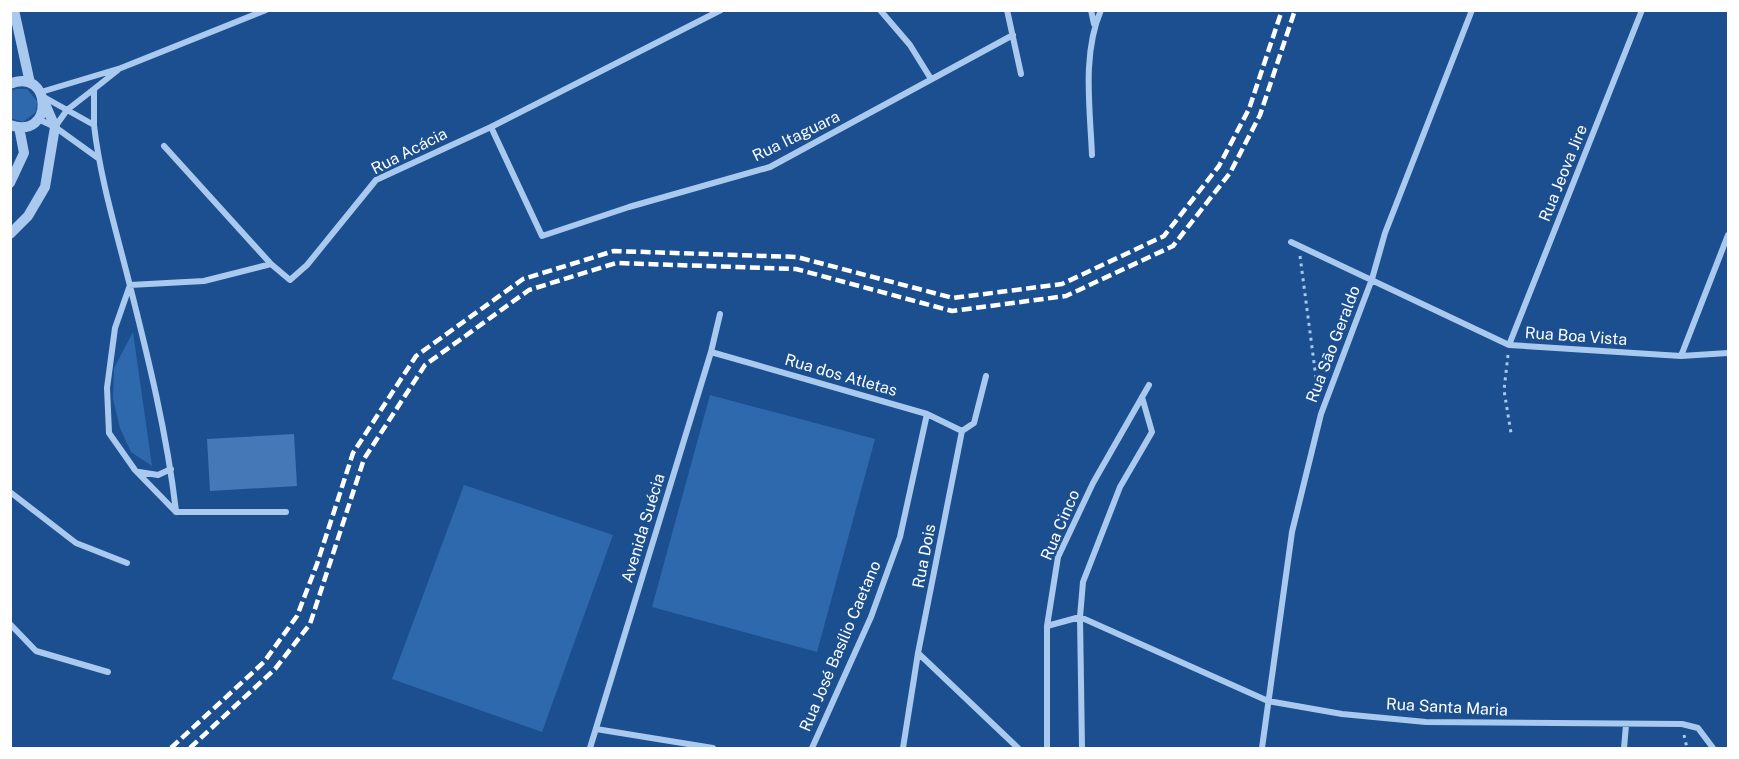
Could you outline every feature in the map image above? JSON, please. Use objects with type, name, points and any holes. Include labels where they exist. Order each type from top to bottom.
[{"type":"street","points":[[14,10],[30,83],[42,96],[94,125]]},
{"type":"street","points":[[42,96],[120,68],[266,10]]},
{"type":"street","name":"Rua Acácia","points":[[271,264],[290,280],[307,265],[375,180],[491,127],[721,10]]},
{"type":"street","points":[[880,10],[910,45],[931,79]]},
{"type":"street","points":[[1007,10],[1021,75]]},
{"type":"street","points":[[1092,155],[1088,89],[1095,25],[1101,10]]},
{"type":"street","name":"Rua São Geraldo","points":[[1268,701],[1292,532],[1320,414],[1372,279],[1385,233],[1472,10]]},
{"type":"street","name":"Rua Jeova Jire","points":[[1509,345],[1642,10]]},
{"type":"street","points":[[1092,11],[1095,25]]},
{"type":"street","name":"Rua Itaguara","points":[[491,127],[542,236],[629,207],[770,167],[1013,35]]},
{"type":"street","points":[[10,234],[28,216],[45,187],[55,127],[68,110],[120,68]]},
{"type":"street","points":[[10,84],[30,83]]},
{"type":"street","points":[[94,89],[94,125],[98,158],[130,285],[171,469],[176,512]]},
{"type":"street","points":[[10,183],[24,153],[15,126],[26,127],[38,120],[44,106],[42,96]]},
{"type":"street","points":[[42,96],[55,127]]},
{"type":"street","points":[[38,120],[55,127],[98,158]]},
{"type":"street","points":[[130,285],[204,281],[271,264],[164,146]]},
{"type":"street","points":[[1681,356],[1728,235]]},
{"type":"street","name":"Rua Boa Vista","points":[[1291,242],[1509,345],[1681,356],[1728,353]]},
{"type":"street","points":[[130,285],[115,328],[107,388],[109,433],[135,471],[176,512],[286,512]]},
{"type":"street","name":"Avenida Suécia","points":[[590,748],[711,352],[720,314]]},
{"type":"street","name":"Rua dos Atletas","points":[[711,352],[927,414],[962,431]]},
{"type":"street","name":"Rua Dois","points":[[903,748],[918,653],[962,431],[974,423],[986,376]]},
{"type":"street","name":"Rua Cinco","points":[[1047,748],[1047,626],[1058,557],[1093,483],[1149,385]]},
{"type":"street","points":[[1082,748],[1080,617],[1083,582],[1120,487],[1152,432],[1142,397]]},
{"type":"street","name":"Rua José Basílio Caetano","points":[[812,748],[871,617],[900,537],[927,414]]},
{"type":"street","points":[[135,471],[158,476],[171,469]]},
{"type":"street","points":[[10,492],[76,543],[128,563]]},
{"type":"street","points":[[1047,626],[1080,617]]},
{"type":"street","name":"Rua Santa Maria","points":[[1080,617],[1268,701],[1342,714],[1426,722],[1682,724],[1698,728],[1713,748]]},
{"type":"street","points":[[10,624],[36,651],[108,672]]},
{"type":"street","points":[[918,653],[1018,748]]},
{"type":"street","points":[[1262,748],[1268,701]]},
{"type":"street","points":[[1624,748],[1626,725]]},
{"type":"street","points":[[596,729],[713,748]]},
{"type":"path","points":[[1299,246],[1320,414]]},
{"type":"path","points":[[1509,345],[1504,390],[1511,433]]},
{"type":"shaded area","points":[[27,89],[37,101],[36,112],[23,122],[11,118],[10,91]]},
{"type":"shaded area","points":[[133,332],[152,466],[131,452],[120,428],[113,399],[114,368]]},
{"type":"shaded area","points":[[710,395],[875,439],[817,652],[652,607]]},
{"type":"shaded area","points":[[464,485],[613,535],[542,732],[392,679]]},
{"type":"building","points":[[294,434],[297,486],[210,491],[207,439]]},
{"type":"railway","points":[[171,748],[264,662],[297,616],[317,564],[353,453],[416,356],[523,279],[614,251],[797,257],[953,298],[1062,284],[1164,236],[1219,166],[1249,109],[1282,10]]},
{"type":"railway","points":[[190,748],[275,669],[310,624],[364,459],[425,365],[529,290],[616,263],[796,269],[952,311],[1066,296],[1173,246],[1230,173],[1260,115],[1295,10]]}]
